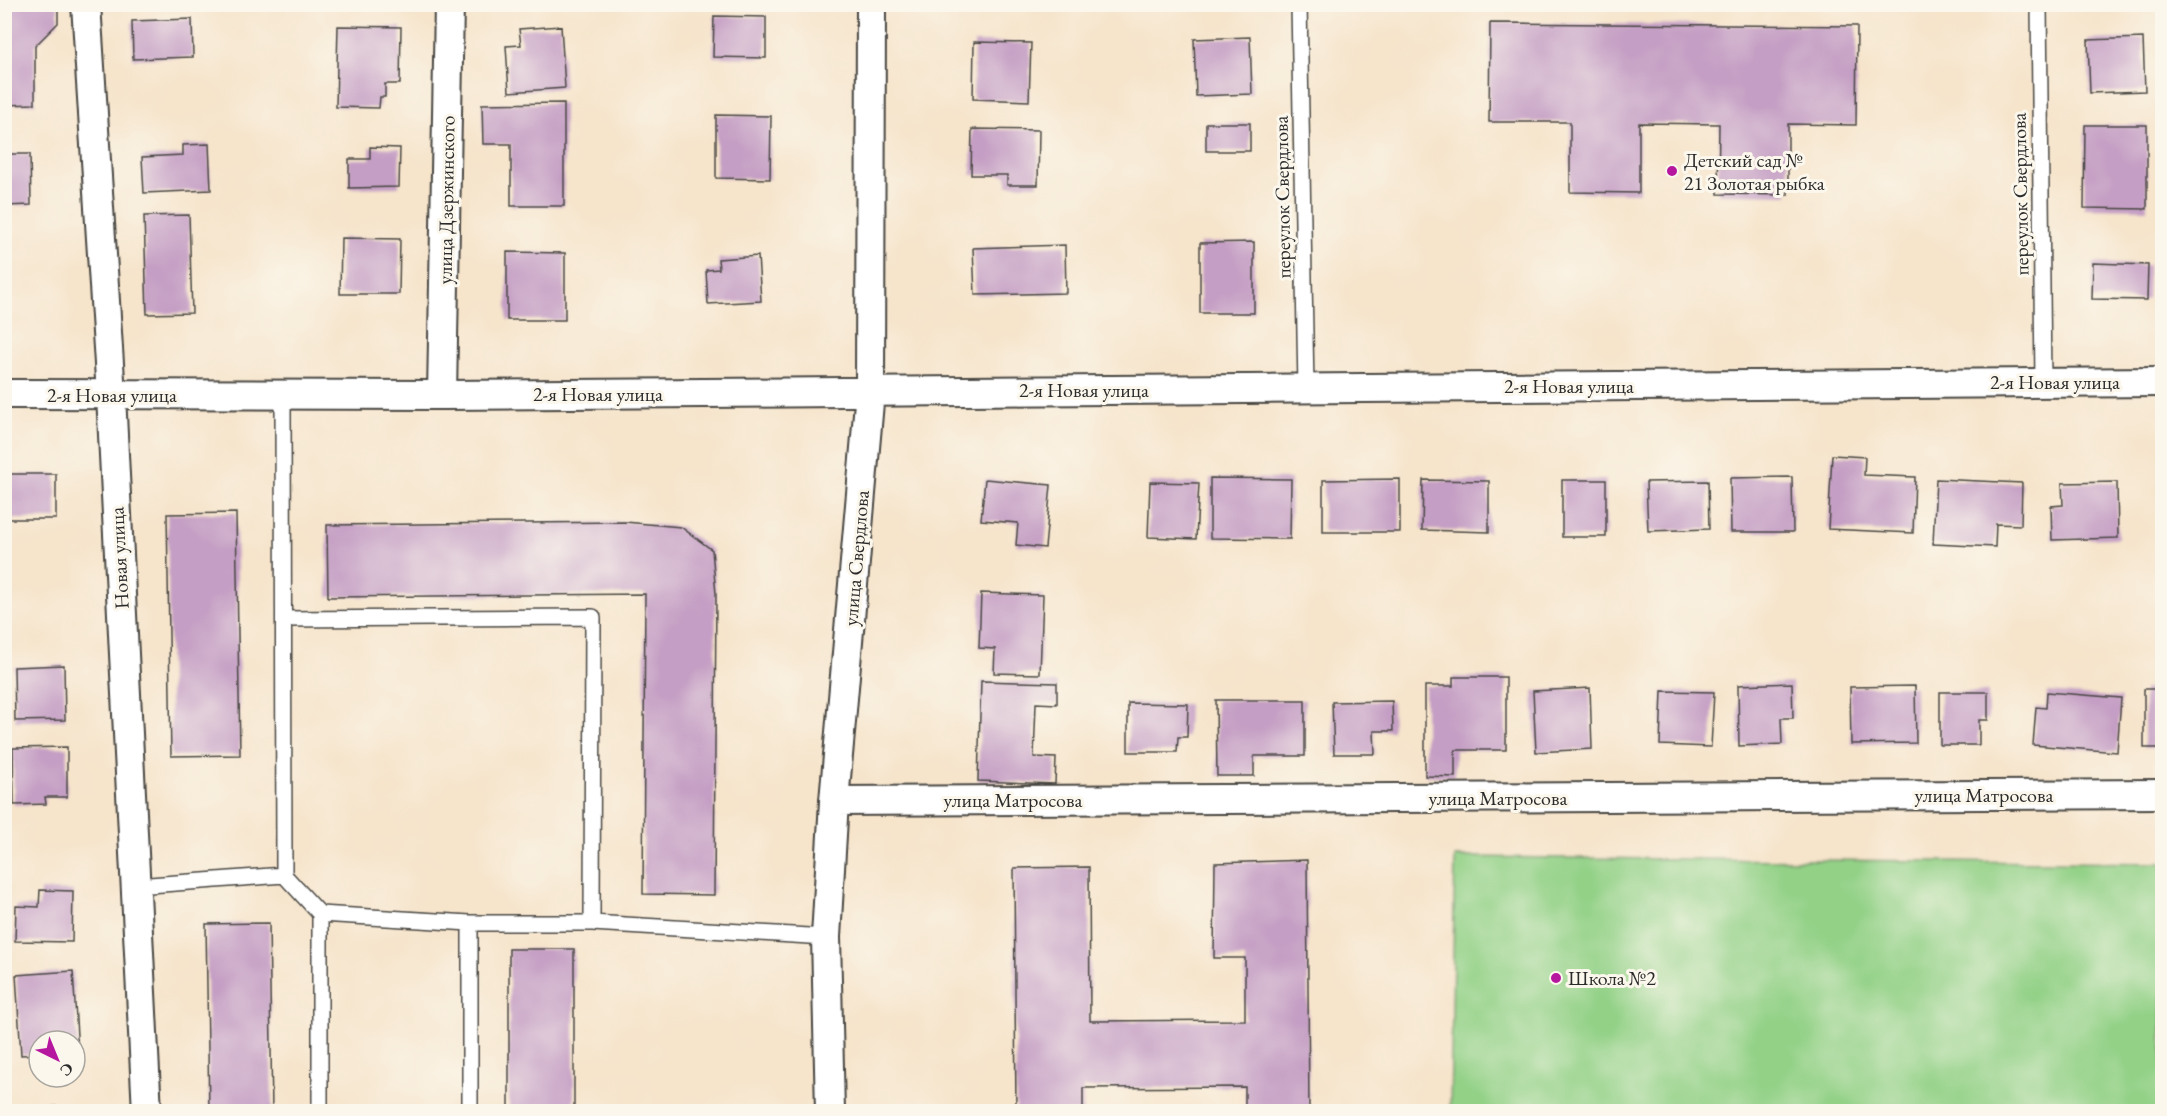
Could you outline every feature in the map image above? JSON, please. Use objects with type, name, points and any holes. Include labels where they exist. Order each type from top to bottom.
[{"type":"street","name":"Новая улица","points":[[86,4],[111,395],[147,1112]]},
{"type":"street","name":"улица Дзержинского","points":[[442,395],[449,4]]},
{"type":"street","name":"улица Свердлова","points":[[830,1112],[826,937],[834,801],[870,391],[871,4]]},
{"type":"street","name":"2-я Новая улица","points":[[4,394],[442,395],[2163,382]]},
{"type":"street","name":"улица Матросова","points":[[834,801],[2163,794]]},
{"type":"lane","name":"переулок Свердлова","points":[[1299,4],[1306,388]]},
{"type":"lane","name":"переулок Свердлова","points":[[2039,4],[2043,382]]},
{"type":"lane","points":[[283,395],[284,875],[320,914],[320,1112]]},
{"type":"lane","points":[[284,619],[593,617],[592,923]]},
{"type":"lane","points":[[136,886],[284,875]]},
{"type":"lane","points":[[320,914],[470,923],[592,923],[826,937]]},
{"type":"lane","points":[[470,923],[470,1112]]},
{"type":"green space","points":[[1455,857],[2162,863],[2162,1111],[1450,1111]]},
{"type":"building","points":[[4,4],[58,4],[58,23],[35,46],[35,104],[4,105]]},
{"type":"building","points":[[714,16],[766,17],[766,58],[713,57]]},
{"type":"building","points":[[192,19],[193,57],[133,59],[132,21]]},
{"type":"building","points":[[1490,23],[1857,26],[1856,125],[1788,124],[1788,195],[1718,194],[1719,124],[1639,123],[1639,193],[1570,192],[1570,122],[1489,122]]},
{"type":"building","points":[[338,26],[401,27],[400,84],[385,84],[385,97],[380,97],[379,108],[336,107]]},
{"type":"building","points":[[561,26],[565,88],[509,92],[506,46],[521,45],[519,29]]},
{"type":"building","points":[[1250,37],[1252,94],[1196,96],[1194,39]]},
{"type":"building","points":[[2143,38],[2145,91],[2090,93],[2088,40]]},
{"type":"building","points":[[974,42],[1031,43],[1029,101],[973,99]]},
{"type":"building","points":[[564,103],[564,206],[511,206],[511,144],[483,144],[482,104]]},
{"type":"building","points":[[716,115],[771,116],[770,179],[716,178]]},
{"type":"building","points":[[1206,123],[1250,123],[1250,151],[1206,151]]},
{"type":"building","points":[[2085,125],[2147,125],[2147,209],[2084,208]]},
{"type":"building","points":[[972,129],[1039,130],[1038,185],[1007,185],[1007,175],[971,175]]},
{"type":"building","points":[[209,144],[211,190],[144,193],[142,157],[183,155],[183,145]]},
{"type":"building","points":[[370,147],[400,148],[399,187],[349,188],[349,159],[370,159]]},
{"type":"building","points":[[4,154],[30,154],[31,205],[4,206]]},
{"type":"building","points":[[189,215],[192,313],[147,314],[144,216]]},
{"type":"building","points":[[341,238],[400,239],[399,294],[340,294]]},
{"type":"building","points":[[1254,242],[1254,313],[1200,313],[1200,243]]},
{"type":"building","points":[[1065,245],[1066,293],[975,295],[973,248]]},
{"type":"building","points":[[507,252],[565,253],[565,320],[507,320]]},
{"type":"building","points":[[758,256],[761,301],[708,304],[706,270],[719,269],[718,259]]},
{"type":"building","points":[[2093,263],[2148,265],[2147,300],[2092,299]]},
{"type":"building","points":[[1832,455],[1865,457],[1864,475],[1915,477],[1913,533],[1828,529]]},
{"type":"building","points":[[4,474],[56,474],[56,519],[4,519]]},
{"type":"building","points":[[1792,477],[1793,532],[1731,532],[1730,478]]},
{"type":"building","points":[[1210,478],[1291,479],[1290,539],[1210,538]]},
{"type":"building","points":[[985,479],[1051,485],[1045,548],[1016,545],[1018,523],[981,520]]},
{"type":"building","points":[[1400,479],[1400,532],[1323,532],[1323,480]]},
{"type":"building","points":[[1936,479],[2022,483],[2021,525],[1996,524],[1995,547],[1933,544]]},
{"type":"building","points":[[1423,480],[1489,481],[1489,532],[1422,530]]},
{"type":"building","points":[[1562,480],[1606,480],[1606,537],[1562,537]]},
{"type":"building","points":[[1708,481],[1709,529],[1648,531],[1646,482]]},
{"type":"building","points":[[1150,482],[1199,483],[1196,539],[1148,537]]},
{"type":"building","points":[[2117,482],[2118,538],[2052,540],[2051,506],[2063,505],[2062,483]]},
{"type":"building","points":[[236,513],[240,755],[171,756],[167,514]]},
{"type":"building","points":[[625,522],[681,527],[712,550],[716,594],[714,895],[643,894],[645,594],[328,597],[327,525]]},
{"type":"building","points":[[981,593],[1043,595],[1040,674],[994,673],[995,649],[979,648]]},
{"type":"building","points":[[64,665],[65,720],[15,721],[14,667]]},
{"type":"building","points":[[1453,677],[1506,677],[1506,750],[1455,750],[1455,777],[1425,776],[1425,686],[1453,686]]},
{"type":"building","points":[[981,681],[1057,683],[1057,704],[1036,703],[1034,757],[1056,758],[1055,784],[978,781]]},
{"type":"building","points":[[1792,683],[1793,718],[1781,718],[1782,744],[1739,746],[1738,685]]},
{"type":"building","points":[[1915,686],[1916,743],[1851,744],[1850,687]]},
{"type":"building","points":[[1590,688],[1592,749],[1536,752],[1533,691]]},
{"type":"building","points":[[2144,689],[2162,689],[2162,748],[2144,748]]},
{"type":"building","points":[[1662,691],[1714,692],[1711,747],[1660,745]]},
{"type":"building","points":[[1940,692],[1988,692],[1988,720],[1979,720],[1979,745],[1940,745]]},
{"type":"building","points":[[2047,692],[2121,698],[2117,752],[2033,745],[2036,707],[2046,708]]},
{"type":"building","points":[[1216,700],[1305,700],[1305,756],[1254,756],[1254,776],[1217,776]]},
{"type":"building","points":[[1392,701],[1393,731],[1374,731],[1375,754],[1334,754],[1332,702]]},
{"type":"building","points":[[1128,703],[1188,704],[1187,737],[1178,737],[1177,752],[1128,752]]},
{"type":"building","points":[[67,747],[67,797],[45,797],[46,804],[14,805],[13,748]]},
{"type":"building","points":[[1307,860],[1309,1112],[1245,1112],[1245,1087],[1083,1088],[1083,1112],[1016,1112],[1014,868],[1089,867],[1090,1021],[1245,1020],[1245,958],[1214,958],[1215,863]]},
{"type":"building","points":[[40,890],[73,891],[72,942],[15,941],[16,906],[39,907]]},
{"type":"building","points":[[269,923],[272,1112],[209,1112],[206,924]]},
{"type":"building","points":[[509,949],[574,949],[574,1112],[509,1112]]},
{"type":"building","points":[[73,971],[77,1029],[27,1029],[27,1055],[21,1055],[16,975]]},
{"type":"building","points":[[63,1106],[63,1112],[28,1112],[27,1108]]},
{"type":"place","name":"Детский сад № 21 Золотая рыбка","points":[[1672,171]]},
{"type":"place","name":"Школа №2","points":[[1556,978]]}]
